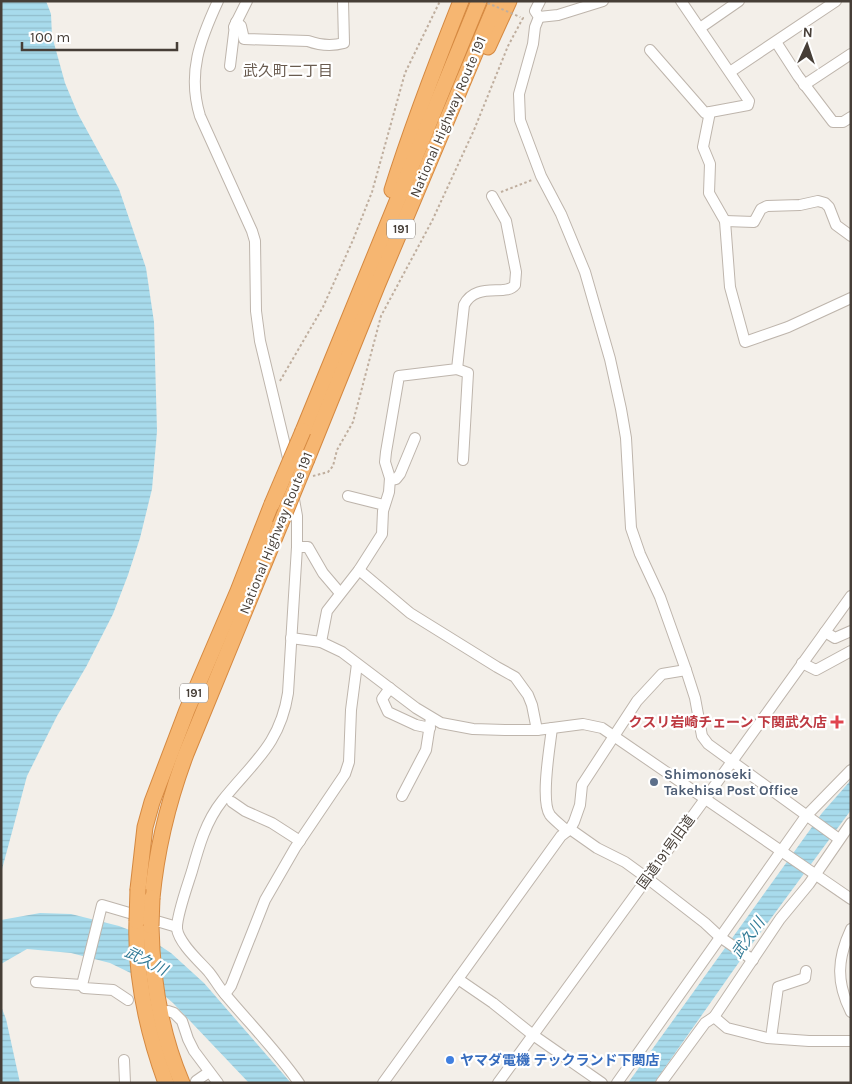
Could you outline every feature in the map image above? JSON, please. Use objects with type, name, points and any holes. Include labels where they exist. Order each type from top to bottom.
[{"type":"highway","points":[[364,282],[407,141],[428,81],[462,1]]},
{"type":"highway","name":"National Highway Route 191","points":[[166,1083],[135,999],[138,968],[136,937],[138,889],[145,827],[155,793],[187,710],[238,591],[479,1]]},
{"type":"highway","name":"National Highway Route 191","points":[[189,1082],[170,1049],[151,944],[152,898],[156,858],[172,791],[373,295],[497,1]]},
{"type":"highway","points":[[456,98],[473,80],[509,1]]},
{"type":"street","points":[[218,1],[209,20],[196,58],[194,70],[197,104],[208,134],[255,241],[256,311],[267,378],[288,455],[297,516],[297,546],[288,693],[280,724],[260,758],[230,791],[213,815],[203,836],[177,927],[181,939],[224,994],[278,1054],[300,1083]]},
{"type":"street","points":[[229,36],[247,1]]},
{"type":"street","points":[[236,23],[241,26],[244,39],[308,41],[316,44],[338,45],[344,43],[343,1]]},
{"type":"street","points":[[540,1],[535,10],[538,17],[533,44],[521,85],[519,102],[520,120],[541,176],[565,222],[586,272],[610,359],[621,409],[626,438],[631,528],[640,554],[660,597],[686,670],[695,698],[702,736],[708,744],[837,838]]},
{"type":"street","points":[[538,17],[558,15],[577,5],[603,1]]},
{"type":"street","points":[[650,50],[705,113],[748,105],[749,101],[681,1]]},
{"type":"street","points":[[700,28],[739,1]]},
{"type":"street","points":[[730,72],[836,1]]},
{"type":"street","points":[[230,66],[236,23]]},
{"type":"street","points":[[776,42],[804,84],[833,122],[843,122],[851,117]]},
{"type":"street","points":[[804,84],[851,54]]},
{"type":"street","points":[[710,112],[703,148],[710,164],[709,193],[725,221],[730,287],[745,342],[788,326],[851,298]]},
{"type":"street","points":[[457,369],[466,300],[477,293],[511,289],[516,285],[516,272],[506,221],[492,196]]},
{"type":"street","points":[[725,221],[754,222],[761,209],[767,206],[788,206],[818,201],[825,203],[829,207],[836,225],[851,236]]},
{"type":"street","points":[[321,642],[327,611],[381,538],[384,506],[389,492],[390,480],[385,462],[386,452],[399,376],[457,369],[468,373],[463,460]]},
{"type":"street","points":[[390,480],[396,479],[400,474],[415,438]]},
{"type":"street","points":[[348,496],[384,506]]},
{"type":"street","points":[[297,546],[308,547],[323,572],[340,593]]},
{"type":"street","points":[[359,570],[410,613],[516,677],[530,700],[537,730]]},
{"type":"street","name":"国道191号旧道","points":[[498,1083],[706,799],[851,596]]},
{"type":"street","points":[[825,632],[835,638],[851,631]]},
{"type":"street","points":[[291,638],[321,642],[342,652],[390,688],[431,723]]},
{"type":"street","points":[[802,663],[816,670],[851,651]]},
{"type":"street","points":[[224,994],[231,986],[265,900],[300,841],[345,774],[349,762],[351,710],[357,664]]},
{"type":"street","points":[[383,1083],[560,836],[569,830],[580,805],[582,785],[637,701],[662,674],[686,670]]},
{"type":"street","points":[[390,688],[382,699],[388,712],[416,725],[441,723],[474,729],[537,730],[583,724],[602,728],[851,899]]},
{"type":"street","points":[[402,796],[426,750],[431,723]]},
{"type":"street","points":[[552,728],[546,786],[546,807],[550,815],[597,848],[625,862],[706,923],[721,938],[751,958]]},
{"type":"street","points":[[616,1083],[721,938],[774,859],[784,853],[808,817],[850,770]]},
{"type":"street","points":[[232,802],[245,811],[272,823],[300,841]]},
{"type":"street","points":[[661,1083],[705,1023],[714,1017],[751,958],[837,838],[851,823]]},
{"type":"street","points":[[82,984],[102,905],[177,927]]},
{"type":"street","points":[[851,929],[844,943],[840,985],[851,1012]]},
{"type":"street","points":[[771,1038],[778,987],[806,978],[806,971]]},
{"type":"street","points":[[458,979],[602,1083]]},
{"type":"street","points":[[36,982],[82,984],[84,988],[113,990],[135,999]]},
{"type":"street","points":[[163,1007],[174,1013],[182,1022],[188,1039],[218,1083]]},
{"type":"street","points":[[714,1017],[727,1028],[771,1038],[809,1041],[851,1041]]},
{"type":"street","points":[[124,1060],[125,1083]]},
{"type":"street","points":[[189,1082],[209,1072]]},
{"type":"path","points":[[279,382],[323,308],[353,240],[372,192],[405,73],[440,1]]},
{"type":"path","points":[[311,476],[328,472],[336,460],[338,450],[353,422],[378,324],[432,221],[474,130],[508,46],[523,18],[483,1]]},
{"type":"path","points":[[492,196],[541,176]]},
{"type":"water","points":[[1,1],[46,1],[51,14],[52,36],[65,83],[78,114],[119,189],[146,268],[154,322],[157,431],[152,489],[140,538],[128,575],[113,614],[86,667],[57,716],[27,776],[1,873]]},
{"type":"water","name":"武久川","points":[[851,780],[851,810],[749,948],[654,1083],[628,1083],[822,813]]},
{"type":"water","name":"武久川","points":[[40,913],[71,914],[119,926],[145,936],[171,953],[204,983],[291,1083],[249,1083],[173,1003],[147,981],[110,963],[71,953],[27,949],[1,964],[1,920]]},
{"type":"water","points":[[1,1006],[6,1019],[20,1083],[1,1083]]},
{"type":"place","name":"クスリ岩崎チェーン 下関武久店","points":[[837,722]]},
{"type":"place","name":"Shimonoseki Takehisa Post Office","points":[[654,782]]},
{"type":"place","name":"ヤマダ電機 テックランド下関店","points":[[450,1060]]},
{"type":"district","name":"武久町二丁目","points":[[288,71]]}]
